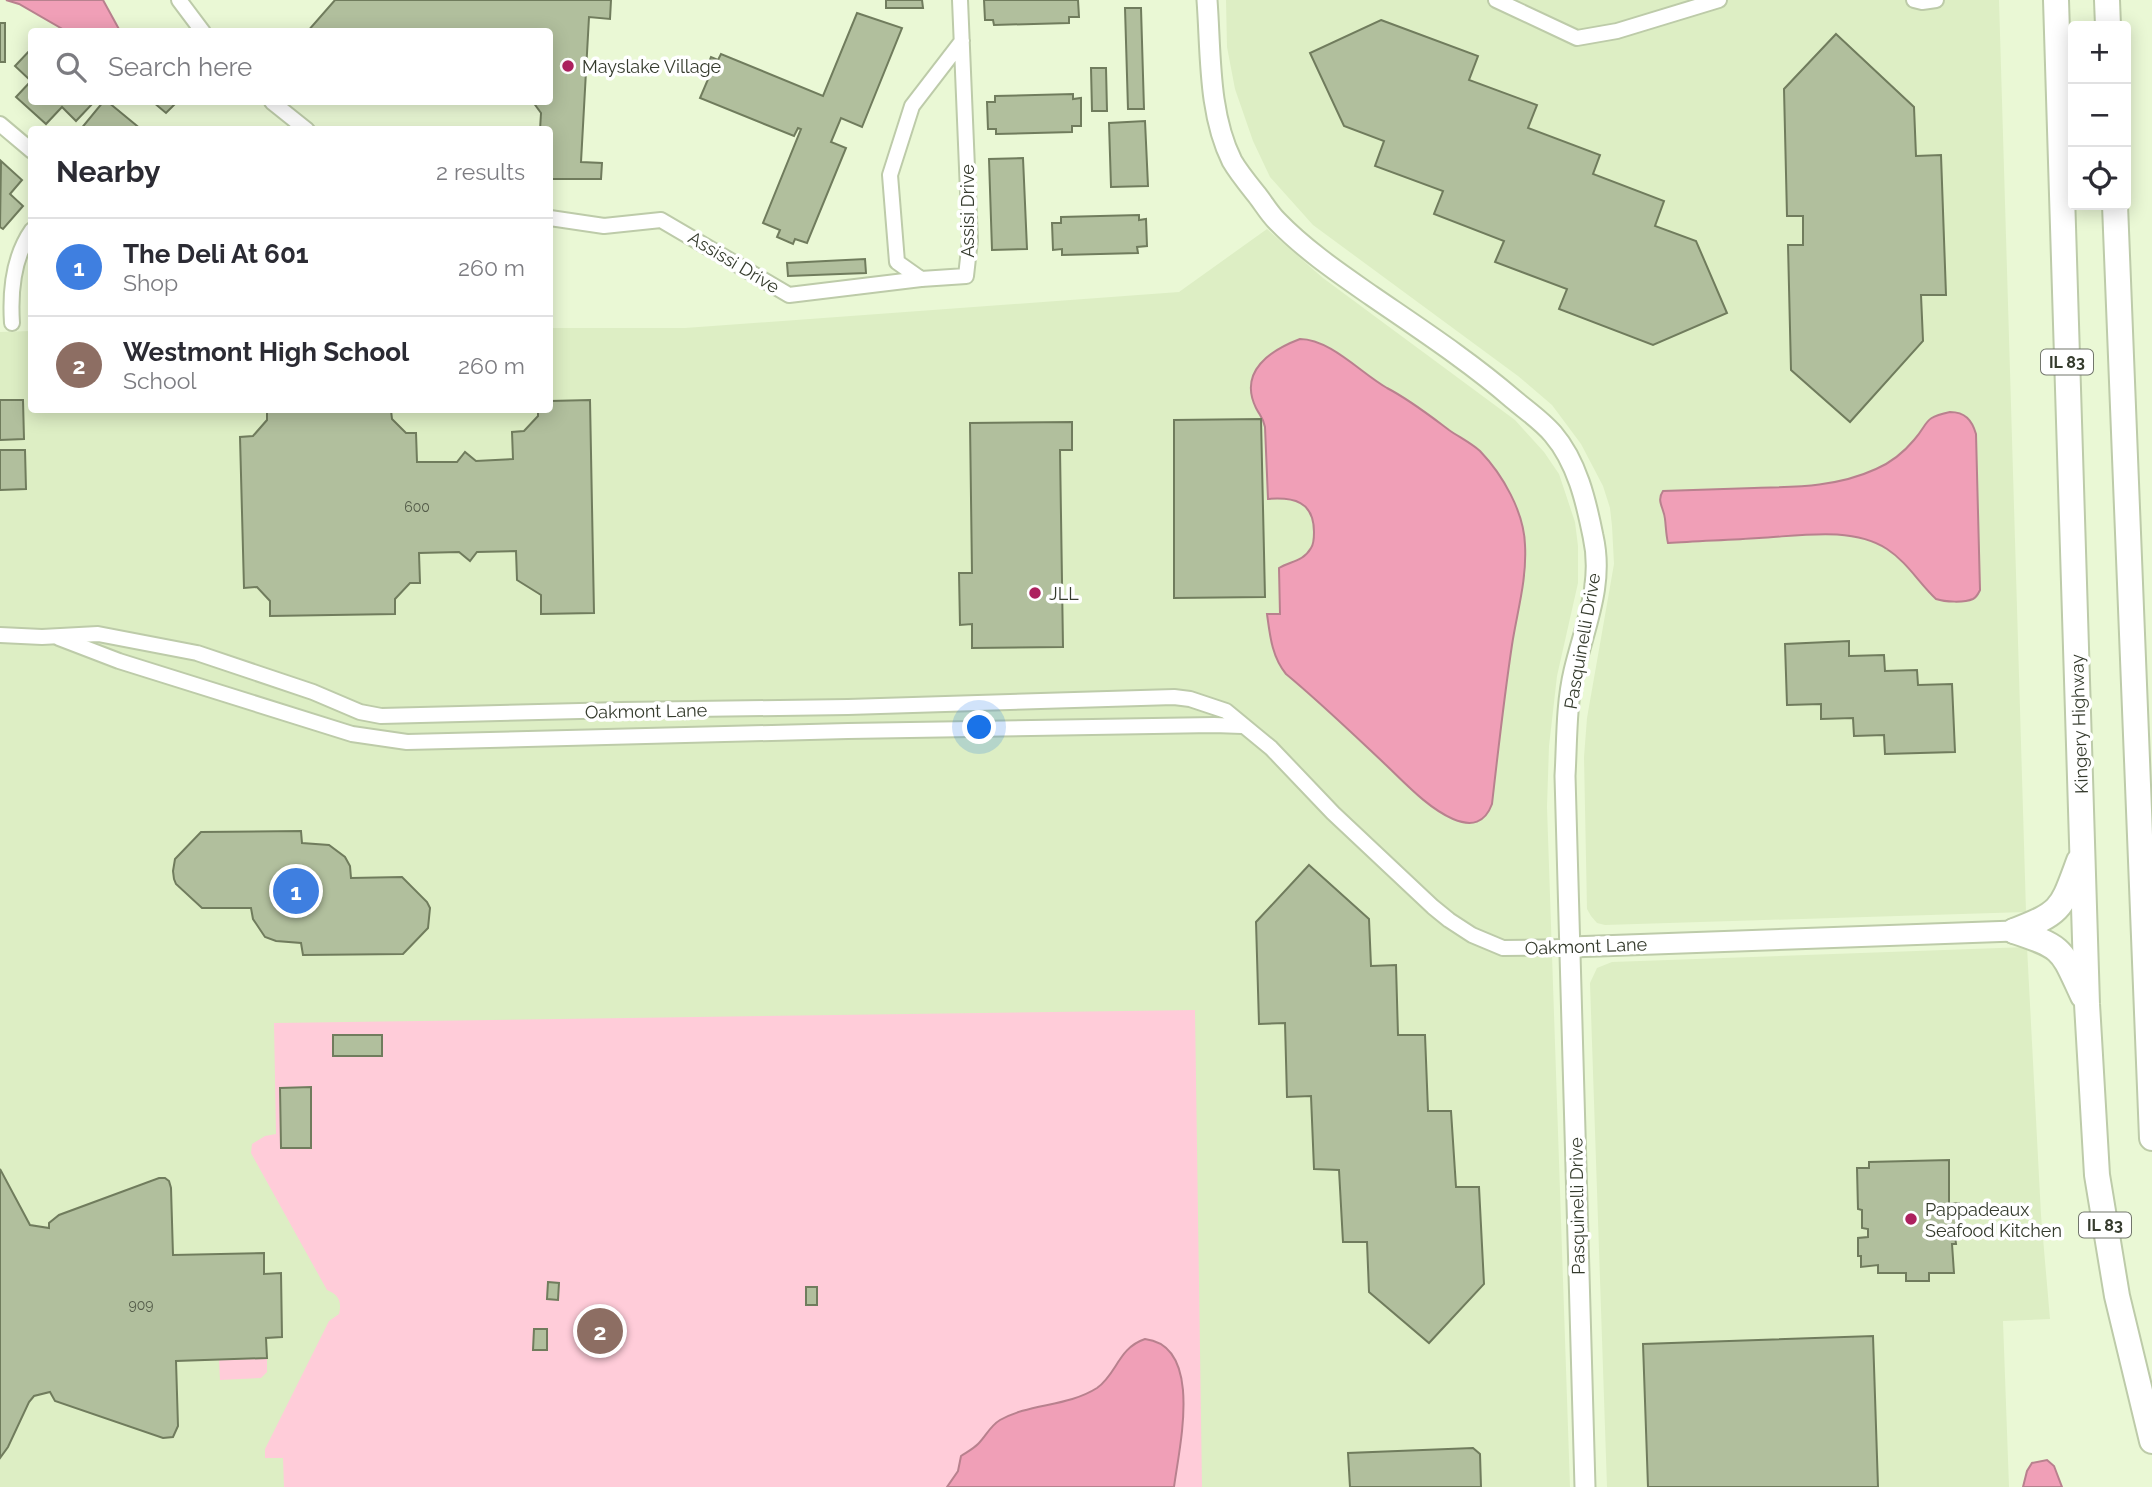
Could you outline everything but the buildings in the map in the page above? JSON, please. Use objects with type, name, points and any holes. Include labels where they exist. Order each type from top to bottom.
[{"type":"highway","name":"Kingery Highway","points":[[2056,0],[2087,1004],[2097,1175],[2117,1296],[2152,1441]]},
{"type":"highway","points":[[2106,0],[2108,21]]},
{"type":"highway","points":[[2115,210],[2152,1138]]},
{"type":"highway","points":[[2014,931],[2042,920],[2058,908],[2067,893],[2083,851]]},
{"type":"highway","points":[[2014,931],[2046,942],[2060,951],[2087,1004]]},
{"type":"street","points":[[179,0],[200,28]]},
{"type":"street","name":"Assisi Drive","points":[[921,279],[966,276],[970,240],[960,0]]},
{"type":"street","name":"Pasquinelli Drive","points":[[1207,0],[1214,93],[1225,141],[1233,162],[1276,219],[1301,243],[1475,368],[1553,434],[1575,469],[1594,540],[1597,571],[1594,596],[1569,700],[1565,776],[1585,1487]]},
{"type":"street","points":[[1496,0],[1577,38],[1617,31],[1719,0]]},
{"type":"street","points":[[1914,0],[1936,0]]},
{"type":"street","points":[[921,279],[897,262],[890,175],[912,106],[962,41]]},
{"type":"street","points":[[276,105],[302,126]]},
{"type":"street","points":[[0,124],[28,148]]},
{"type":"street","name":"Assissi Drive","points":[[553,218],[604,226],[661,220],[789,295],[921,279]]},
{"type":"street","points":[[12,323],[12,283],[28,238]]},
{"type":"street","name":"Oakmont Lane","points":[[0,635],[98,634],[197,653],[313,692],[360,712],[381,716],[848,707],[1174,697],[1190,699],[1226,711],[1271,748],[1333,813],[1449,920],[1472,935],[1503,948],[2014,931]]},
{"type":"street","name":"Oakmont Lane","points":[[54,636],[119,661],[352,734],[407,742],[877,730],[1242,726]]},
{"type":"shaded area","points":[[6,0],[103,0],[118,28],[61,28],[19,4]]},
{"type":"shaded area","points":[[1226,0],[1999,0],[2026,912],[1605,925],[1597,923],[1587,909],[1584,757],[1587,718],[1614,564],[1610,508],[1603,486],[1581,444],[1552,405],[1518,376],[1313,225],[1270,177],[1253,141],[1235,89],[1227,47]]},
{"type":"shaded area","points":[[1267,229],[1323,278],[1515,420],[1544,452],[1559,474],[1575,522],[1578,583],[1557,676],[1549,746],[1547,807],[1570,1487],[0,1487],[0,332],[28,331],[28,413],[553,413],[553,328],[685,328],[1179,292]]},
{"type":"shaded area","points":[[1300,339],[1334,351],[1476,448],[1497,471],[1521,520],[1525,545],[1523,583],[1509,665],[1492,804],[1486,815],[1477,822],[1466,823],[1453,819],[1409,788],[1286,674],[1275,653],[1267,614],[1280,614],[1279,568],[1308,553],[1313,545],[1314,532],[1306,507],[1294,500],[1268,499],[1265,427],[1256,408],[1251,383],[1260,364],[1278,349]]},
{"type":"shaded area","points":[[1950,412],[1960,413],[1967,418],[1976,434],[1980,590],[1973,599],[1954,602],[1936,599],[1894,554],[1858,537],[1825,534],[1668,543],[1660,501],[1663,491],[1801,486],[1831,483],[1861,475],[1892,460],[1910,444],[1927,422]]},
{"type":"shaded area","points":[[2027,947],[2041,1215],[2050,1319],[2003,1321],[2009,1487],[1607,1487],[1590,983],[1597,968],[1612,962]]},
{"type":"shaded area","points":[[1195,1010],[1202,1487],[284,1487],[283,1458],[265,1458],[265,1449],[329,1321],[339,1314],[340,1306],[339,1299],[327,1290],[251,1153],[252,1144],[265,1136],[276,1134],[274,1023]]},
{"type":"shaded area","points":[[1145,1339],[1163,1346],[1175,1360],[1181,1379],[1183,1425],[1174,1487],[947,1487],[958,1471],[961,1456],[978,1444],[997,1422],[1024,1410],[1073,1399],[1097,1388],[1129,1348]]},
{"type":"shaded area","points":[[267,1358],[267,1372],[261,1378],[220,1380],[219,1360]]},
{"type":"shaded area","points":[[2047,1460],[2054,1466],[2062,1487],[2023,1487],[2032,1463]]},
{"type":"place","name":"Mayslake Village","points":[[568,66]]},
{"type":"place","name":"JLL","points":[[1035,593]]},
{"type":"place","name":"The Deli At 601","points":[[296,891]]},
{"type":"place","name":"Pappadeaux Seafood Kitchen","points":[[1911,1219]]},
{"type":"place","name":"Westmont High School","points":[[600,1331]]}]
